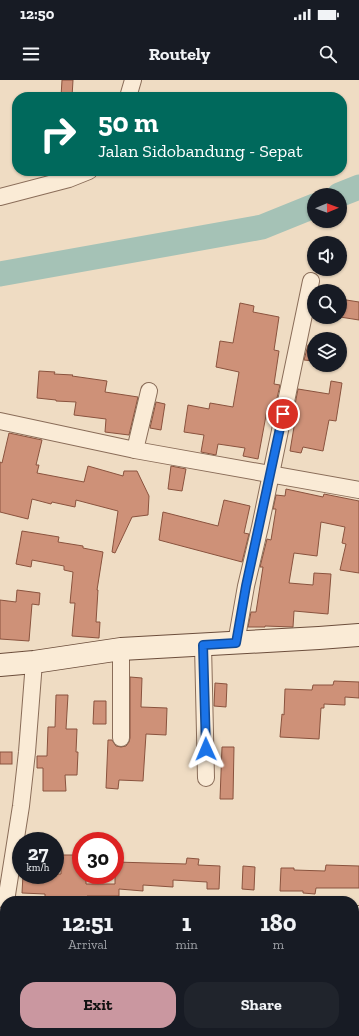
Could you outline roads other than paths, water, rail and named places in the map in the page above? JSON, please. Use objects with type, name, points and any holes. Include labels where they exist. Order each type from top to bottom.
[{"type":"street","points":[[129,92],[133,80]]},
{"type":"street","points":[[0,197],[69,180],[78,176]]},
{"type":"street","points":[[236,643],[246,586],[311,281]]},
{"type":"street","points":[[135,450],[149,391]]},
{"type":"street","points":[[0,421],[135,450],[359,490]]},
{"type":"street","points":[[0,665],[34,662],[121,649],[359,635]]},
{"type":"street","points":[[203,645],[206,778]]},
{"type":"street","points":[[120,738],[121,649]]},
{"type":"street","points":[[7,896],[21,806],[34,662]]},
{"type":"waterway","points":[[347,192],[359,187]]},
{"type":"waterway","points":[[0,274],[262,227],[307,209]]}]
